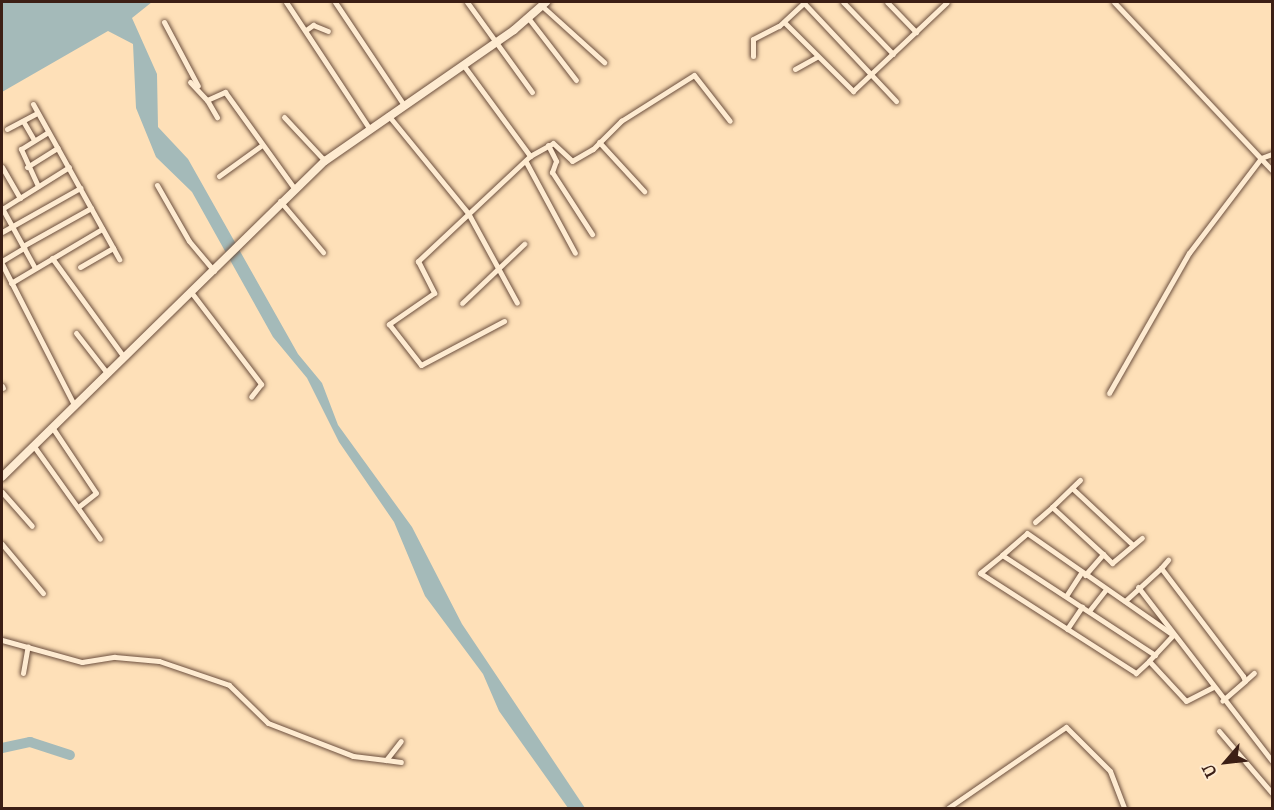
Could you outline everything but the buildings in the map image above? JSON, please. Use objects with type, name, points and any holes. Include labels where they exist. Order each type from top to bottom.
[{"type":"main road","points":[[2,477],[32,444],[214,271],[294,188],[369,128],[498,42],[529,19],[544,4]]},
{"type":"street","points":[[286,2],[369,128]]},
{"type":"street","points":[[467,2],[532,92]]},
{"type":"street","points":[[753,57],[753,39],[784,22],[804,2],[896,101]]},
{"type":"street","points":[[843,2],[893,54]]},
{"type":"street","points":[[887,2],[916,32]]},
{"type":"street","points":[[1116,3],[1124,2]]},
{"type":"street","points":[[339,3],[404,105]]},
{"type":"street","points":[[784,22],[850,90],[872,74],[943,3]]},
{"type":"street","points":[[1116,3],[1272,170]]},
{"type":"street","points":[[544,4],[604,62]]},
{"type":"street","points":[[529,19],[576,80]]},
{"type":"street","points":[[164,22],[217,117]]},
{"type":"street","points":[[306,30],[313,25],[328,31]]},
{"type":"street","points":[[795,69],[817,57]]},
{"type":"street","points":[[464,66],[530,156]]},
{"type":"street","points":[[504,321],[421,365],[389,324],[434,293],[418,261],[530,156],[548,145],[555,144],[570,161],[599,142],[621,121],[694,75],[730,122]]},
{"type":"street","points":[[190,82],[199,87]]},
{"type":"street","points":[[207,100],[225,92],[294,188]]},
{"type":"street","points":[[33,104],[119,259]]},
{"type":"street","points":[[7,129],[36,114]]},
{"type":"street","points":[[388,115],[468,213],[495,269],[517,303]]},
{"type":"street","points":[[284,117],[325,161]]},
{"type":"street","points":[[23,121],[34,140]]},
{"type":"street","points":[[38,186],[27,167],[21,149],[48,132]]},
{"type":"street","points":[[599,142],[644,191]]},
{"type":"street","points":[[219,176],[262,145]]},
{"type":"street","points":[[548,145],[556,161],[552,172],[592,234]]},
{"type":"street","points":[[27,167],[57,148]]},
{"type":"street","points":[[1109,393],[1189,253],[1261,158],[1272,154]]},
{"type":"street","points":[[526,162],[575,253]]},
{"type":"street","points":[[2,167],[20,198]]},
{"type":"street","points":[[35,268],[2,208],[69,167]]},
{"type":"street","points":[[157,184],[189,241],[214,271]]},
{"type":"street","points":[[2,232],[80,188]]},
{"type":"street","points":[[280,201],[324,252]]},
{"type":"street","points":[[74,405],[2,262],[91,208]]},
{"type":"street","points":[[11,283],[102,229]]},
{"type":"street","points":[[462,303],[495,269],[524,244]]},
{"type":"street","points":[[80,267],[112,248]]},
{"type":"street","points":[[52,258],[124,357]]},
{"type":"street","points":[[191,292],[261,384],[251,397]]},
{"type":"street","points":[[76,333],[107,373]]},
{"type":"street","points":[[51,426],[96,493],[78,507]]},
{"type":"street","points":[[32,444],[100,539]]},
{"type":"street","points":[[1035,522],[1080,480]]},
{"type":"street","points":[[1072,488],[1133,545]]},
{"type":"street","points":[[2,492],[32,526]]},
{"type":"street","points":[[1052,507],[1113,563],[1142,538]]},
{"type":"street","points":[[1027,533],[1173,635],[1136,673],[980,573],[1027,533]]},
{"type":"street","points":[[2,544],[43,593]]},
{"type":"street","points":[[1066,597],[1083,574],[1103,554]]},
{"type":"street","points":[[1002,555],[1155,655]]},
{"type":"street","points":[[1125,601],[1168,560]]},
{"type":"street","points":[[1161,568],[1245,681]]},
{"type":"street","points":[[1138,587],[1222,701],[1272,761]]},
{"type":"street","points":[[1089,611],[1106,590]]},
{"type":"street","points":[[1067,629],[1082,607]]},
{"type":"street","points":[[2,640],[82,662],[115,657],[159,661],[233,688],[281,729],[347,755],[400,762]]},
{"type":"street","points":[[23,673],[28,646]]},
{"type":"street","points":[[1149,661],[1186,700],[1212,688]]},
{"type":"street","points":[[1222,701],[1254,673]]},
{"type":"street","points":[[948,808],[1066,727],[1110,771],[1124,808]]},
{"type":"street","points":[[1219,731],[1271,789]]},
{"type":"street","points":[[386,760],[400,741]]},
{"type":"shaded area","points":[[2,2],[152,2],[132,18],[157,74],[158,127],[188,159],[298,354],[322,383],[338,425],[412,527],[462,624],[585,808],[568,808],[499,711],[483,674],[425,596],[394,522],[339,442],[307,378],[273,337],[192,192],[156,157],[136,108],[133,44],[108,31],[2,92]]},
{"type":"waterway","points":[[2,748],[30,742],[70,755]]}]
